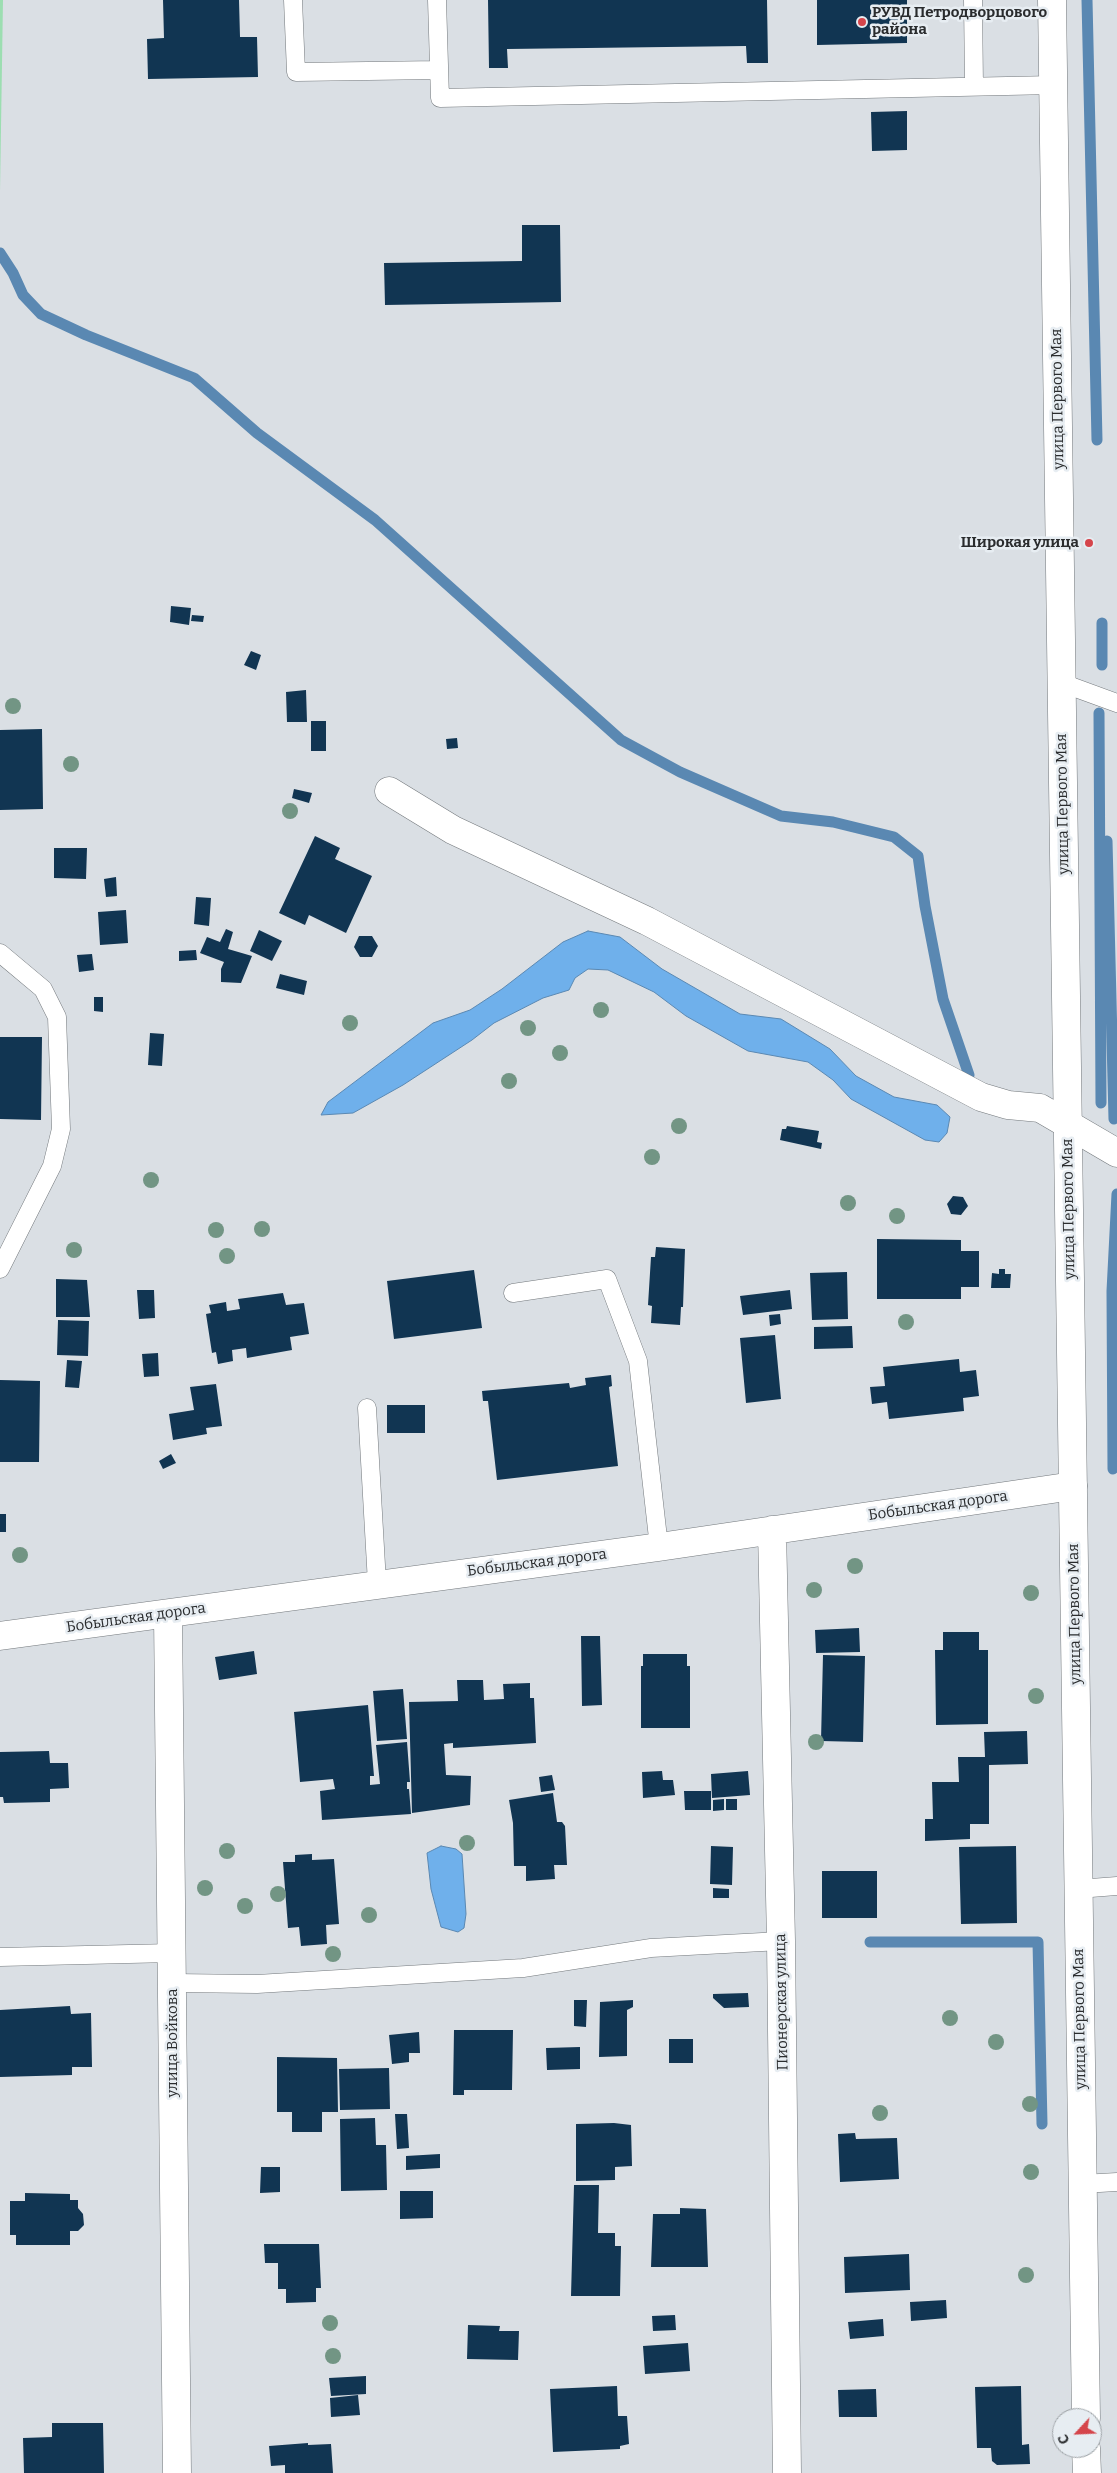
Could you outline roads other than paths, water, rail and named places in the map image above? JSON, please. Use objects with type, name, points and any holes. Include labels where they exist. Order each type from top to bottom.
[{"type":"street","name":"улица Первого Мая","points":[[1052,0],[1086,2408]]},
{"type":"street","points":[[390,791],[453,830],[646,921],[981,1097],[1008,1105],[1040,1108],[1068,1126],[1117,1152]]},
{"type":"street","name":"Бобыльская дорога","points":[[0,1636],[168,1614],[377,1583],[658,1547],[1073,1486]]},
{"type":"street","name":"Пионерская улица","points":[[772,1530],[781,1941],[786,2473]]},
{"type":"street","name":"улица Войкова","points":[[168,1614],[177,2473]]},
{"type":"street","points":[[1086,2458],[1087,2473]]},
{"type":"lane","points":[[293,0],[296,72],[439,70]]},
{"type":"lane","points":[[437,0],[440,98],[1054,85]]},
{"type":"lane","points":[[973,0],[974,86]]},
{"type":"lane","points":[[1062,683],[1117,703]]},
{"type":"lane","points":[[0,953],[43,989],[57,1017],[61,1129],[52,1166],[0,1269]]},
{"type":"lane","points":[[513,1292],[607,1279],[638,1361],[658,1547]]},
{"type":"lane","points":[[367,1408],[377,1583]]},
{"type":"lane","points":[[1078,1889],[1117,1886]]},
{"type":"lane","points":[[173,1983],[257,1984],[523,1968],[651,1948],[781,1941]]},
{"type":"lane","points":[[0,1957],[172,1953]]},
{"type":"lane","points":[[1082,2184],[1117,2182]]},
{"type":"water","points":[[588,931],[620,937],[662,969],[740,1014],[781,1019],[830,1049],[856,1076],[894,1097],[937,1105],[950,1117],[947,1133],[939,1142],[925,1140],[851,1099],[833,1080],[808,1062],[748,1051],[686,1016],[654,992],[608,970],[588,969],[575,978],[569,990],[543,998],[494,1023],[472,1040],[403,1085],[353,1113],[321,1115],[328,1102],[433,1023],[470,1010],[502,989],[563,942]]},
{"type":"water","points":[[441,1846],[456,1849],[462,1854],[466,1914],[464,1928],[458,1932],[441,1927],[431,1889],[427,1853]]},
{"type":"waterway","points":[[1087,0],[1097,440]]},
{"type":"waterway","points":[[0,253],[13,273],[23,295],[41,314],[86,335],[194,378],[257,433],[375,520],[621,740],[680,772],[781,816],[833,822],[894,837],[918,856],[925,906],[943,999],[969,1075]]},
{"type":"waterway","points":[[1102,623],[1102,665]]},
{"type":"waterway","points":[[1099,713],[1101,1103]]},
{"type":"waterway","points":[[1107,841],[1114,1119]]},
{"type":"waterway","points":[[1113,1469],[1112,1291],[1117,1194]]},
{"type":"waterway","points":[[870,1942],[1038,1942],[1042,2124]]},
{"type":"place","name":"РУВД Петродворцового района","points":[[862,22]]},
{"type":"place","name":"Широкая улица","points":[[1089,543]]}]
